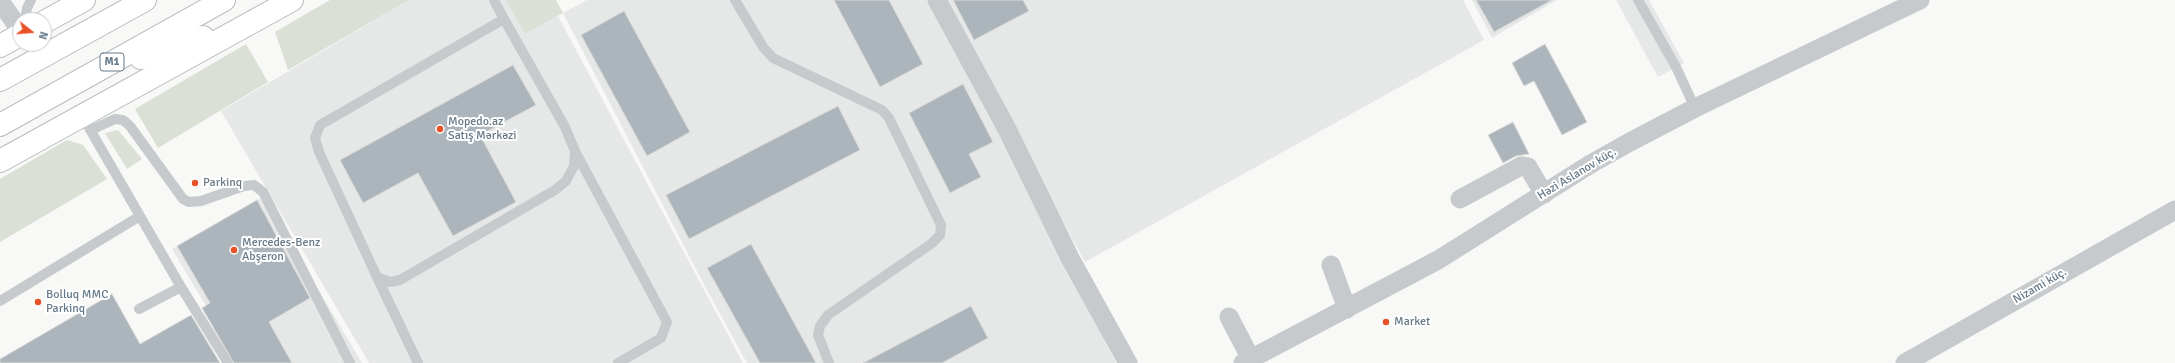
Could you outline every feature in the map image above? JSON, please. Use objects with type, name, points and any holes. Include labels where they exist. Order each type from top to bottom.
[{"type":"highway","points":[[52,18],[84,0]]},
{"type":"highway","points":[[0,80],[145,0]]},
{"type":"highway","name":"M1","points":[[0,126],[224,0]]},
{"type":"highway","points":[[0,161],[86,123],[256,20],[292,0]]},
{"type":"highway","points":[[92,74],[256,20]]},
{"type":"highway","points":[[0,46],[12,39]]},
{"type":"street","points":[[937,0],[1007,129],[1070,258],[1128,363]]},
{"type":"street","name":"Həzi Aslanov küç.","points":[[1247,361],[1438,260],[1589,165],[1695,108],[1920,0]]},
{"type":"street","points":[[0,1],[12,18]]},
{"type":"street","points":[[1460,199],[1521,166],[1528,167],[1544,194]]},
{"type":"street","name":"Nizami küç.","points":[[1905,363],[2175,210]]},
{"type":"street","points":[[1331,265],[1347,309]]},
{"type":"street","points":[[1229,317],[1247,361]]},
{"type":"lane","points":[[26,12],[31,0]]},
{"type":"lane","points":[[494,0],[565,127],[575,151],[667,322],[661,338],[618,363]]},
{"type":"lane","points":[[736,0],[763,47],[773,58],[882,110],[889,118],[941,225],[940,235],[931,244],[828,315],[820,326],[818,335],[829,363]]},
{"type":"lane","points":[[1638,0],[1676,67],[1695,108]]},
{"type":"lane","points":[[418,363],[319,152],[315,138],[320,125],[504,19]]},
{"type":"lane","points":[[228,363],[86,123],[115,119],[123,120],[130,126],[183,199],[189,202],[201,201],[244,186],[254,185],[263,192],[350,363]]},
{"type":"lane","points":[[377,277],[390,282],[400,280],[555,190],[566,181],[574,166],[575,151]]},
{"type":"lane","points":[[0,301],[140,216]]},
{"type":"lane","points":[[139,308],[182,287]]},
{"type":"shaded area","points":[[330,0],[409,0],[288,70],[275,32]]},
{"type":"shaded area","points":[[409,0],[506,0],[525,34],[558,16],[743,363],[369,363],[221,111]]},
{"type":"shaded area","points":[[506,0],[556,0],[563,13],[525,34]]},
{"type":"shaded area","points":[[587,0],[929,0],[1027,185],[1116,363],[747,363],[701,279],[563,13]]},
{"type":"shaded area","points":[[943,0],[1463,0],[1484,40],[1085,262]]},
{"type":"shaded area","points":[[1472,0],[1557,0],[1492,38]]},
{"type":"shaded area","points":[[1616,0],[1649,0],[1684,63],[1658,77]]},
{"type":"shaded area","points":[[246,44],[268,82],[158,148],[135,109]]},
{"type":"shaded area","points":[[118,130],[142,159],[127,169],[105,133]]},
{"type":"shaded area","points":[[67,140],[83,145],[107,179],[0,242],[0,179]]},
{"type":"shaded area","points":[[263,197],[362,363],[240,363],[172,249]]},
{"type":"building","points":[[834,0],[889,0],[923,64],[880,87]]},
{"type":"building","points":[[953,0],[1023,0],[1029,11],[974,40]]},
{"type":"building","points":[[1476,0],[1552,0],[1494,32]]},
{"type":"building","points":[[624,11],[690,132],[647,156],[581,35]]},
{"type":"building","points":[[1545,44],[1587,122],[1562,135],[1534,81],[1524,86],[1512,63]]},
{"type":"building","points":[[513,65],[536,105],[480,135],[516,202],[453,236],[418,173],[363,203],[340,160]]},
{"type":"building","points":[[963,84],[993,142],[969,154],[981,177],[950,193],[909,113]]},
{"type":"building","points":[[838,106],[860,150],[689,239],[666,195]]},
{"type":"building","points":[[1513,122],[1529,154],[1516,156],[1503,163],[1488,135]]},
{"type":"building","points":[[257,200],[310,298],[269,322],[292,363],[234,363],[202,308],[210,303],[177,246]]},
{"type":"building","points":[[751,244],[816,363],[760,363],[707,268]]},
{"type":"building","points":[[112,294],[140,344],[191,315],[220,363],[0,363],[0,359]]},
{"type":"building","points":[[971,306],[988,338],[942,363],[863,363]]},
{"type":"place","name":"Mopedo.az Satış Mərkəzi","points":[[440,129]]},
{"type":"place","name":"Parkinq","points":[[195,183]]},
{"type":"place","name":"Mercedes-Benz Abşeron","points":[[234,250]]},
{"type":"place","name":"Bolluq MMC Parkinq","points":[[38,302]]},
{"type":"place","name":"Market","points":[[1386,322]]}]
